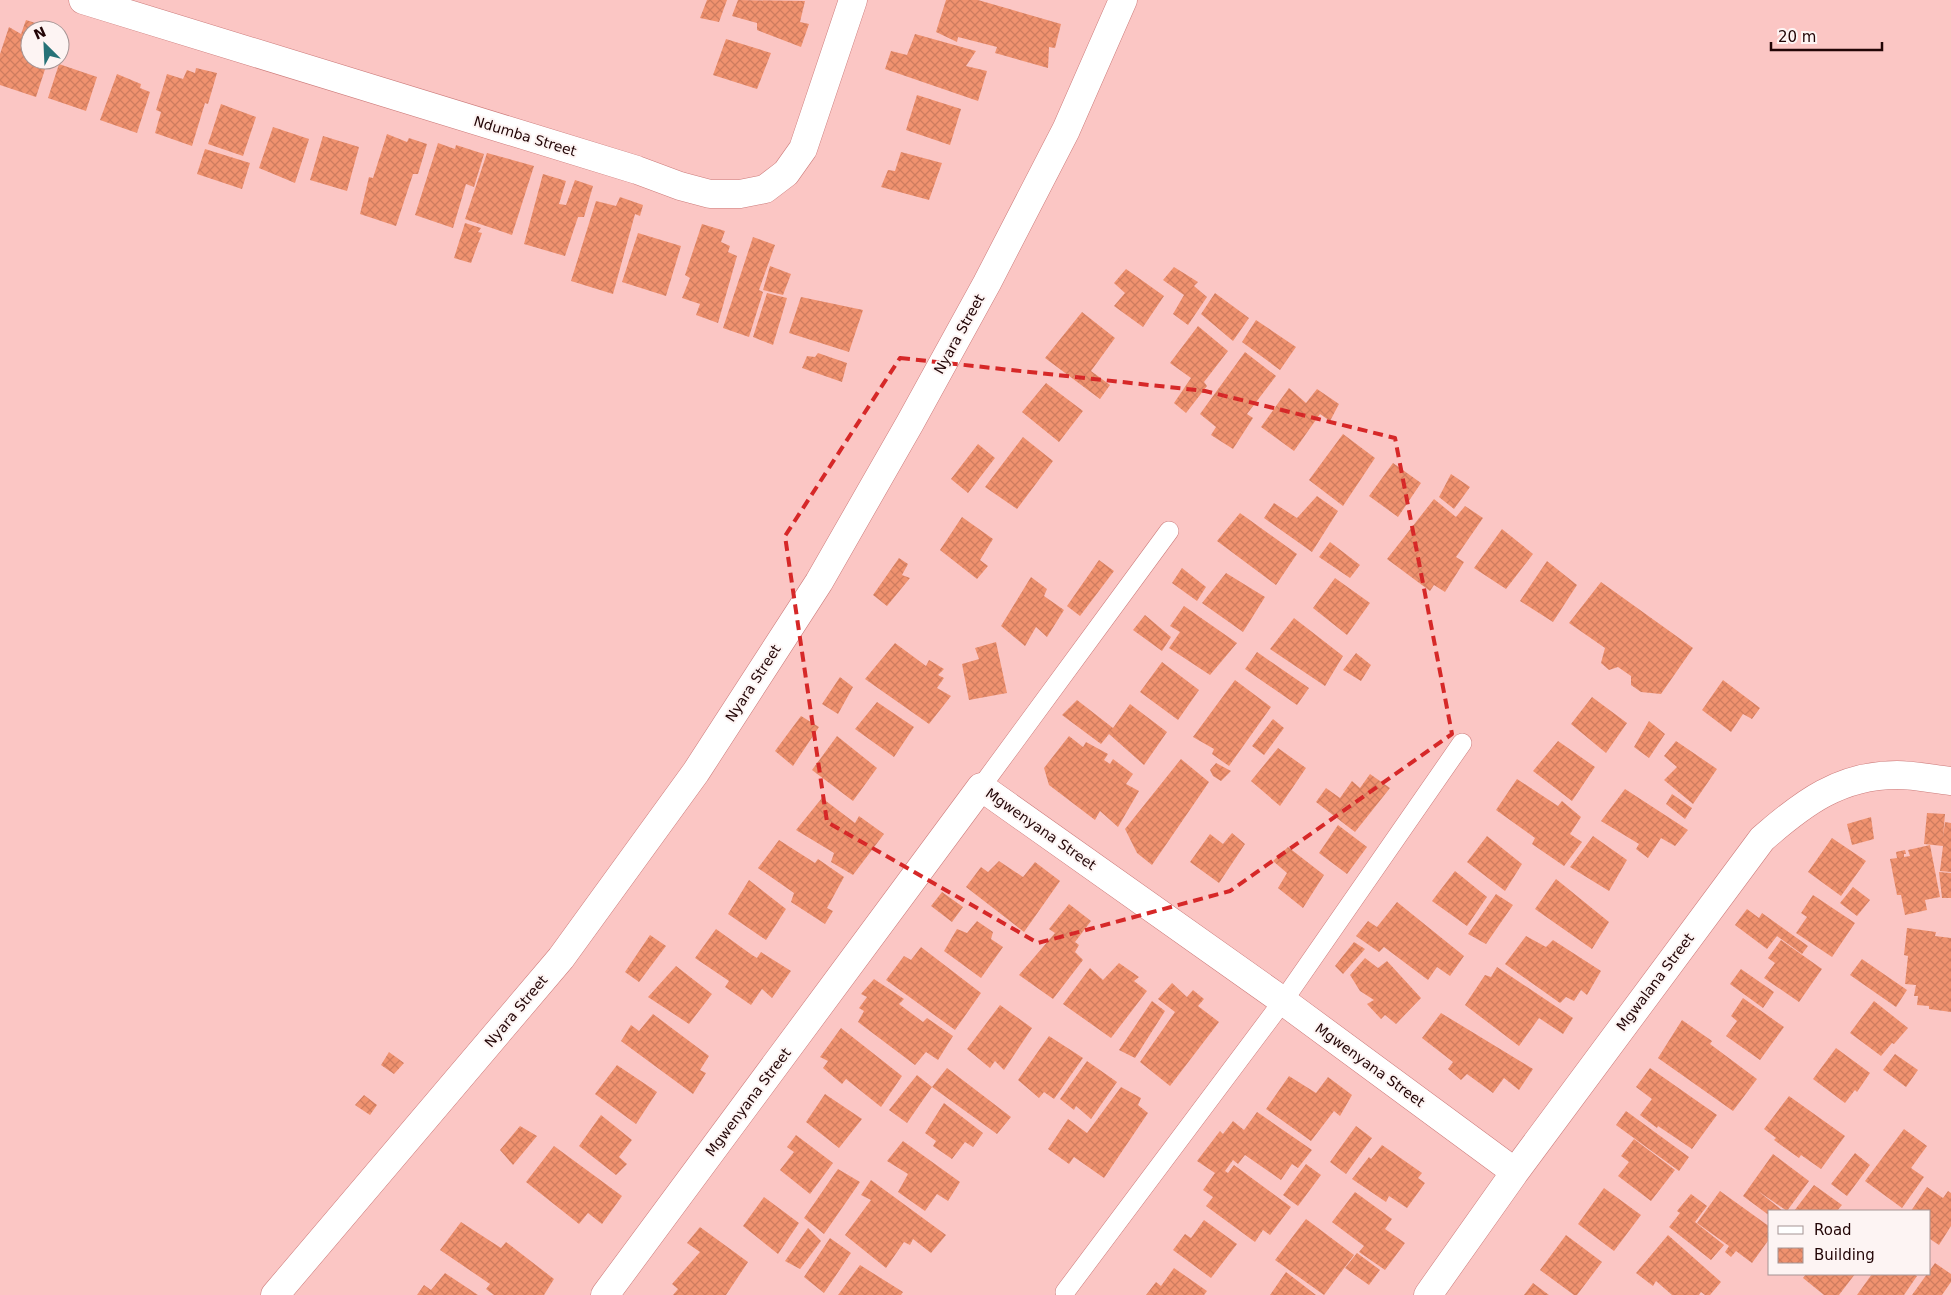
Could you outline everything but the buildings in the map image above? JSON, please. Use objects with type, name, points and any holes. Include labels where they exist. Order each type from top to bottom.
[{"type":"street","name":"Ndumba Street","points":[[82,0],[680,186],[710,194],[740,194],[765,189],[786,173],[803,149],[853,0]]},
{"type":"street","name":"Nyara Street","points":[[275,1295],[561,958],[696,772],[819,582],[910,423],[987,283],[1066,130],[1123,0]]},
{"type":"street","name":"Mgwalana Street","points":[[1428,1295],[1515,1172],[1762,839],[1795,811],[1830,789],[1863,779],[1897,775],[1951,780]]},
{"type":"street","name":"Mgwenyana Street","points":[[605,1295],[981,787],[1283,1001],[1515,1172]]},
{"type":"lane","points":[[981,787],[1169,531]]},
{"type":"lane","points":[[1065,1292],[1283,1001],[1462,743]]},
{"type":"highlighted area","points":[[900,358],[1205,391],[1395,438],[1452,734],[1230,891],[1038,943],[827,822],[785,536]]}]
